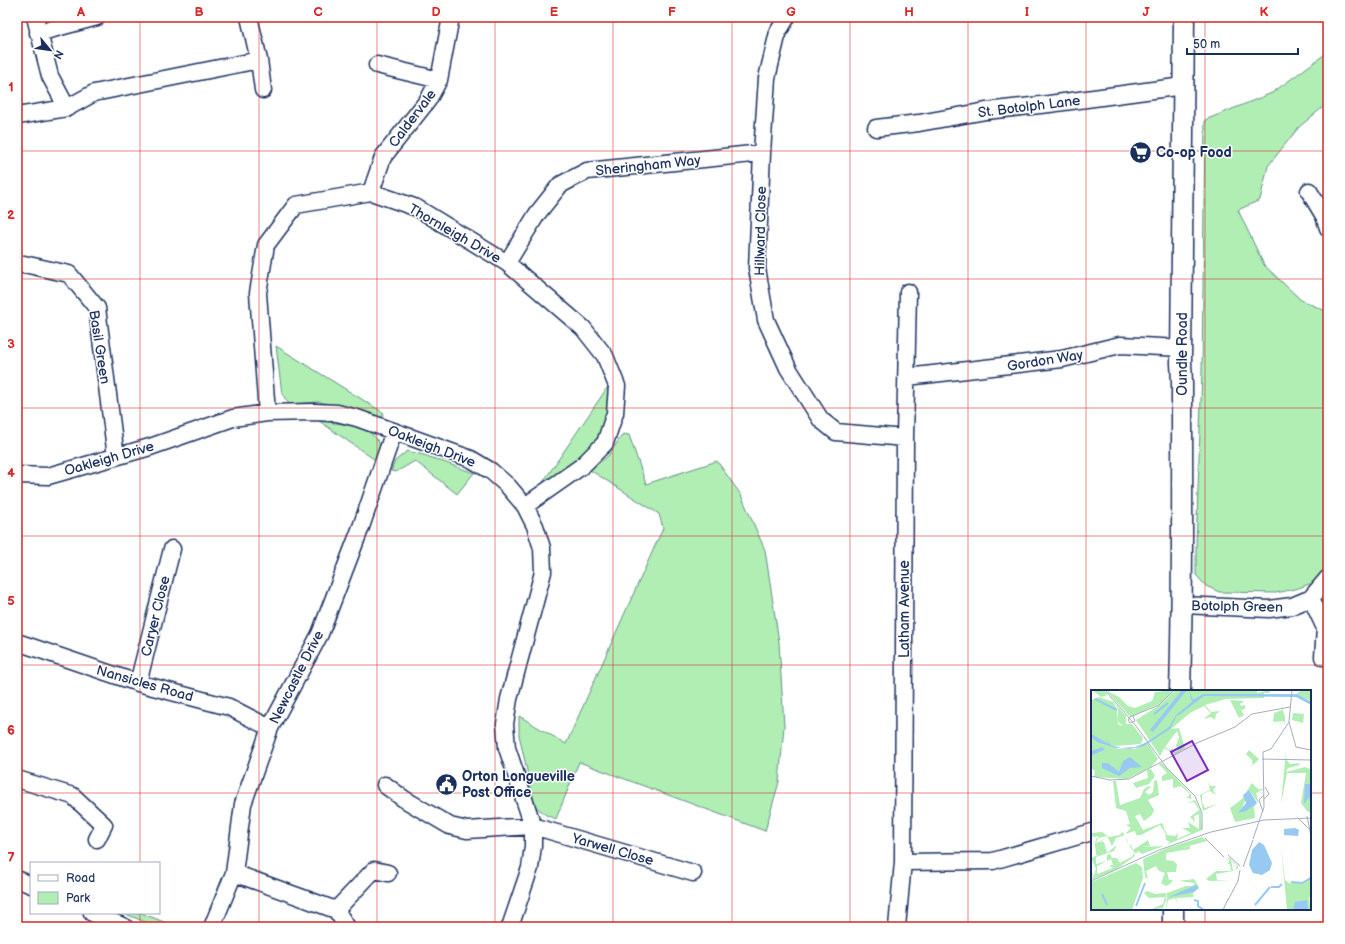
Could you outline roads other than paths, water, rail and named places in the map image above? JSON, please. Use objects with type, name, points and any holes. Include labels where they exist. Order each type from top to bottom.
[{"type":"main road","name":"Oundle Road","points":[[1180,690],[1183,605],[1181,363],[1184,17]]},
{"type":"main road","points":[[1173,927],[1174,910]]},
{"type":"street","points":[[35,17],[50,76],[67,108]]},
{"type":"street","points":[[38,33],[97,17]]},
{"type":"street","points":[[249,17],[259,60],[263,90]]},
{"type":"street","name":"Caldervale","points":[[371,192],[383,157],[428,100],[439,80],[451,17]]},
{"type":"street","name":"Hillward Close","points":[[787,17],[778,32],[767,78],[757,268],[766,320],[788,368],[821,420],[836,432],[905,438]]},
{"type":"street","points":[[17,116],[67,108],[94,92],[259,60]]},
{"type":"street","points":[[377,65],[439,80]]},
{"type":"street","name":"St. Botolph Lane","points":[[876,128],[919,123],[986,111],[1183,86]]},
{"type":"street","name":"Sheringham Way","points":[[507,264],[538,214],[560,185],[588,171],[762,153]]},
{"type":"street","points":[[1309,191],[1327,220]]},
{"type":"street","name":"Thornleigh Drive","points":[[267,413],[258,293],[266,245],[296,205],[371,192],[417,208],[507,264],[582,328],[605,356],[617,386],[615,413],[606,443],[582,466],[525,506]]},
{"type":"street","name":"Basil Green","points":[[17,266],[24,264],[69,274],[97,308],[116,457]]},
{"type":"street","name":"Latham Avenue","points":[[897,927],[903,862],[905,438],[908,292]]},
{"type":"street","name":"Gordon Way","points":[[906,377],[1062,359],[1120,345],[1182,348]]},
{"type":"street","name":"Oakleigh Drive","points":[[17,475],[48,476],[150,447],[233,418],[267,413],[314,412],[337,413],[357,418],[471,459],[491,471],[508,486],[525,506],[535,526],[542,548],[543,572],[509,698],[505,724],[507,748],[533,826],[533,846],[530,868],[510,927]]},
{"type":"street","name":"Newcastle Drive","points":[[212,927],[234,873],[243,804],[270,728],[320,634],[361,527],[394,431]]},
{"type":"street","name":"Caryer Close","points":[[138,683],[172,549]]},
{"type":"street","name":"Botolph Green","points":[[1183,605],[1269,609],[1292,606],[1311,598],[1328,578]]},
{"type":"street","points":[[1311,598],[1325,628],[1323,657]]},
{"type":"street","name":"Nansicles Road","points":[[17,642],[138,683],[229,707],[270,728]]},
{"type":"street","points":[[17,779],[74,796],[104,825],[98,839]]},
{"type":"street","name":"Yarwell Close","points":[[385,785],[404,799],[450,826],[467,830],[533,826],[693,873]]},
{"type":"street","points":[[903,862],[993,861],[1091,832]]},
{"type":"street","points":[[336,910],[374,870],[388,874]]},
{"type":"street","points":[[234,873],[336,910],[347,927]]},
{"type":"street","points":[[17,879],[30,885]]},
{"type":"street","points":[[94,914],[125,927]]},
{"type":"place","name":"Co-op Food","points":[[1140,152]]},
{"type":"place","name":"Orton Longueville Post Office","points":[[446,784]]}]
